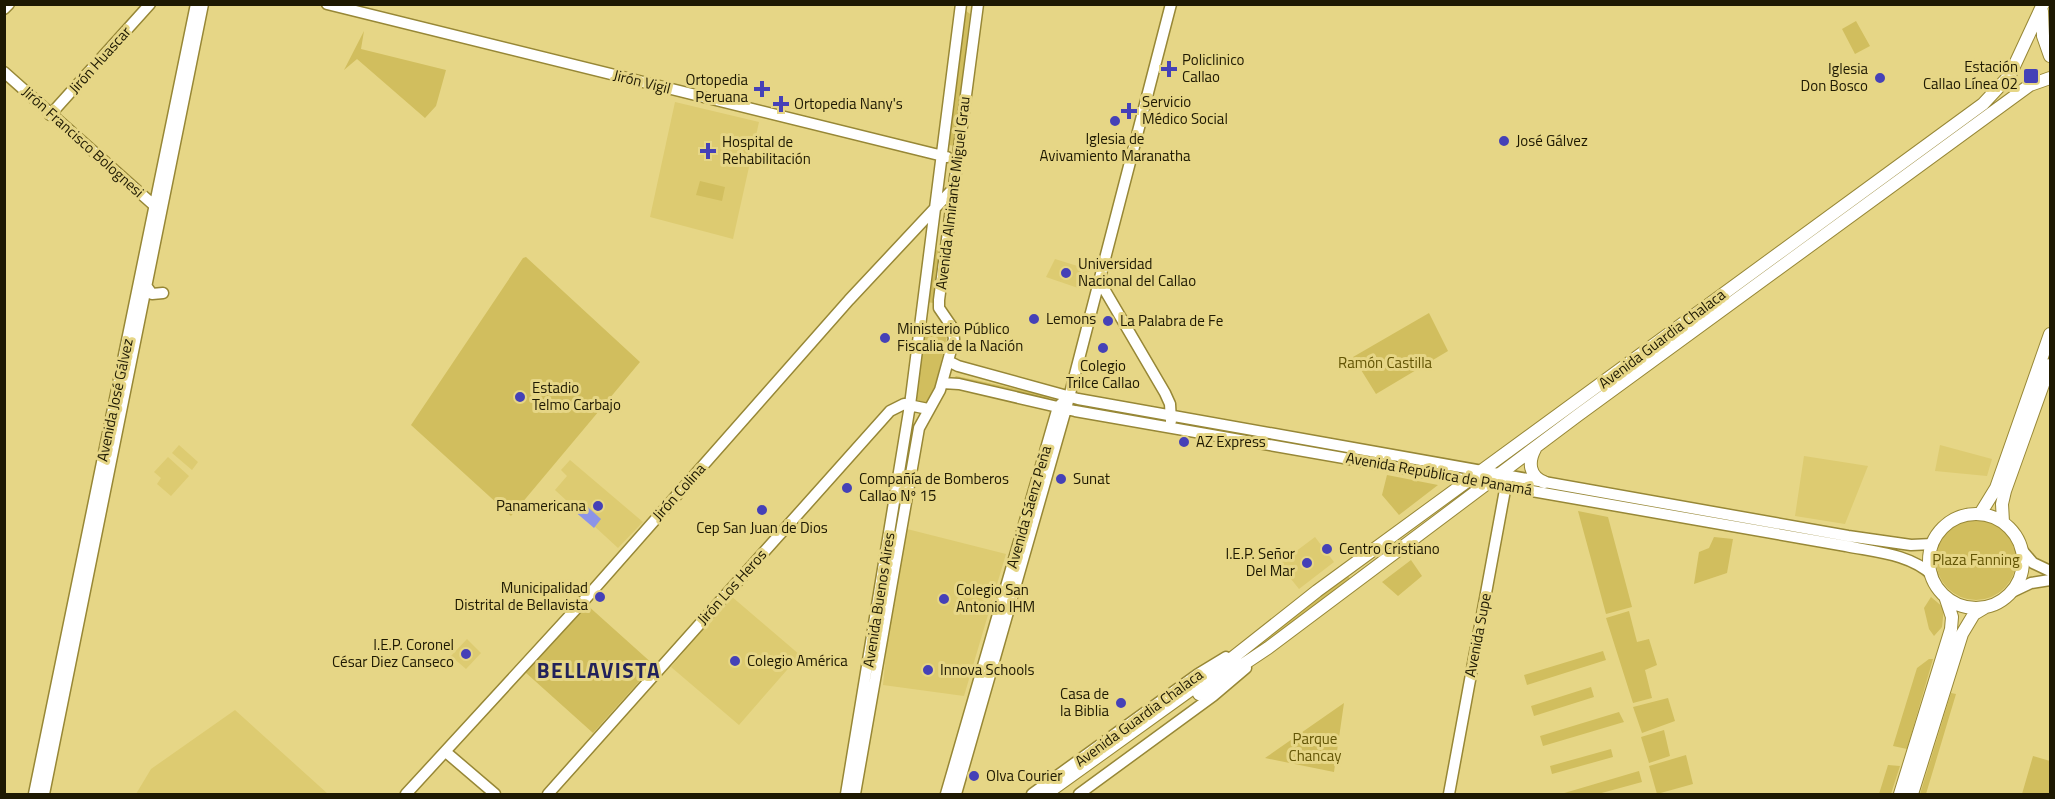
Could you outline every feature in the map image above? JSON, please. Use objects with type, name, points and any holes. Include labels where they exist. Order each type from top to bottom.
[{"type":"main road","points":[[4,9],[9,4]]},
{"type":"main road","name":"Jirón Huascar","points":[[50,115],[150,4]]},
{"type":"main road","name":"Avenida José Gálvez","points":[[44,795],[147,286],[158,209],[196,4]]},
{"type":"main road","name":"Avenida José Gálvez","points":[[34,795],[203,4]]},
{"type":"main road","name":"Jirón Vigil","points":[[327,4],[956,159]]},
{"type":"main road","name":"Avenida Almirante Miguel Grau","points":[[910,405],[961,4]]},
{"type":"main road","name":"Avenida Almirante Miguel Grau","points":[[928,409],[942,383],[954,332],[939,308],[939,300],[978,4]]},
{"type":"main road","points":[[1062,408],[1069,397],[1171,4]]},
{"type":"main road","points":[[2043,4],[2041,28],[2050,56]]},
{"type":"main road","name":"Avenida Guardia Chalaca","points":[[1046,795],[1163,715],[1268,648],[1489,483],[1504,479],[1574,412],[1714,300],[1983,104],[2001,88],[2017,63],[2043,4]]},
{"type":"main road","name":"Jirón Francisco Bolognesi","points":[[4,72],[158,209]]},
{"type":"main road","name":"Avenida Guardia Chalaca","points":[[1059,795],[1163,715],[1247,644],[1482,471],[1722,313],[2030,85],[2050,78]]},
{"type":"main road","name":"Jirón Colina","points":[[406,795],[447,753],[915,228],[952,190]]},
{"type":"main road","points":[[1814,226],[1823,238]]},
{"type":"main road","points":[[915,228],[927,231],[931,236]]},
{"type":"main road","points":[[928,253],[936,249],[944,253]]},
{"type":"main road","points":[[1100,282],[1165,393],[1171,421]]},
{"type":"main road","points":[[147,286],[152,294],[163,293]]},
{"type":"main road","points":[[1714,300],[1722,313]]},
{"type":"main road","points":[[920,326],[931,317],[945,317]]},
{"type":"main road","points":[[1980,514],[1996,488],[2050,334]]},
{"type":"main road","name":"Avenida República de Panamá","points":[[948,361],[1069,397],[1171,421],[1489,483]]},
{"type":"main road","points":[[2003,522],[2002,504],[2005,491],[2050,365]]},
{"type":"main road","name":"Avenida República de Panamá","points":[[942,383],[967,386],[1062,408],[1171,421],[1482,471],[1504,479],[1914,561],[1932,575]]},
{"type":"main road","name":"Jirón Los Heros","points":[[548,795],[891,411],[904,404],[910,405]]},
{"type":"main road","points":[[910,405],[928,409]]},
{"type":"main road","name":"Avenida Buenos Aires","points":[[846,795],[910,405]]},
{"type":"main road","name":"Avenida Sáenz Peña","points":[[946,795],[1062,408]]},
{"type":"main road","name":"Avenida Sáenz Peña","points":[[956,795],[1062,408]]},
{"type":"main road","name":"Avenida Buenos Aires","points":[[855,795],[917,436],[928,409]]},
{"type":"main road","points":[[1536,448],[1530,462],[1531,470],[1538,480],[1544,482]]},
{"type":"main road","name":"Avenida República de Panamá","points":[[1504,479],[1544,482],[1848,536],[1911,545],[1933,544]]},
{"type":"main road","name":"Avenida Supe","points":[[1449,795],[1504,479]]},
{"type":"main road","points":[[1900,795],[1952,616],[1945,596],[1932,575],[1930,559],[1933,544],[1947,525],[1968,515],[1980,514],[2003,522],[2011,530],[2021,549],[2039,568],[2050,571]]},
{"type":"main road","points":[[2010,593],[2021,573],[2021,549]]},
{"type":"main road","points":[[1349,568],[1359,580]]},
{"type":"main road","points":[[1912,795],[1962,634],[1974,614],[2031,583],[2050,580]]},
{"type":"main road","points":[[1945,596],[1964,606],[1986,607]]},
{"type":"main road","name":"Avenida Guardia Chalaca","points":[[1032,795],[1198,674],[1247,644]]},
{"type":"main road","name":"Avenida Guardia Chalaca","points":[[1079,795],[1213,696],[1268,648]]},
{"type":"main road","points":[[447,753],[495,795]]},
{"type":"shaded area","name":"Hospital de Rehabilitación","points":[[675,102],[759,122],[733,239],[650,217]]},
{"type":"shaded area","name":"Universidad Nacional del Callao","points":[[1055,259],[1087,269],[1081,289],[1046,277]]},
{"type":"shaded area","points":[[179,445],[198,462],[192,470],[172,453]]},
{"type":"shaded area","points":[[1940,445],[1992,459],[1987,476],[1935,471]]},
{"type":"shaded area","points":[[1804,456],[1868,466],[1845,524],[1795,516]]},
{"type":"shaded area","points":[[168,457],[189,476],[171,496],[157,484],[161,478],[154,472]]},
{"type":"shaded area","name":"Panamericana","points":[[570,460],[643,522],[618,548],[555,490],[567,476],[561,470]]},
{"type":"shaded area","name":"Colegio San Antonio IHM","points":[[907,529],[1006,554],[964,696],[883,685],[887,643]]},
{"type":"shaded area","name":"I.E.P. Señor Del Mar","points":[[1315,537],[1334,562],[1299,589],[1279,564]]},
{"type":"shaded area","name":"Colegio América","points":[[731,596],[800,655],[739,725],[671,667]]},
{"type":"shaded area","name":"I.E.P. Coronel César Diez Canseco","points":[[467,639],[481,653],[466,669],[451,656]]},
{"type":"shaded area","points":[[235,710],[328,794],[136,794],[151,769]]},
{"type":"green space","points":[[965,10],[970,14],[954,146],[949,145]]},
{"type":"green space","points":[[1856,21],[1870,46],[1855,54],[1842,29]]},
{"type":"green space","points":[[364,31],[361,49],[446,70],[436,106],[425,118],[357,59],[344,70]]},
{"type":"green space","points":[[700,181],[725,187],[722,201],[696,195]]},
{"type":"green space","points":[[933,251],[942,252],[934,303],[926,302]]},
{"type":"green space","name":"Estadio Telmo Carbajo","points":[[526,257],[640,362],[511,516],[411,425],[523,258]]},
{"type":"green space","name":"Ramón Castilla","points":[[1429,313],[1448,351],[1376,394],[1353,357]]},
{"type":"green space","points":[[938,324],[948,332],[932,400],[924,404],[916,399],[925,331]]},
{"type":"green space","points":[[956,376],[1049,396],[1048,401],[953,379]]},
{"type":"green space","points":[[1181,423],[1383,458],[1383,462],[1181,426]]},
{"type":"green space","points":[[1387,475],[1438,485],[1399,515],[1382,495]]},
{"type":"green space","points":[[1578,511],[1608,517],[1632,607],[1606,614]]},
{"type":"green space","name":"Plaza Fanning","points":[[1976,520],[1991,523],[2004,532],[2013,545],[2016,560],[2013,575],[2004,588],[1991,597],[1976,600],[1961,597],[1948,588],[1939,575],[1936,560],[1939,545],[1948,532],[1961,523]]},
{"type":"green space","points":[[1714,537],[1733,539],[1727,573],[1694,584],[1699,552],[1709,548]]},
{"type":"green space","points":[[1411,560],[1422,576],[1398,596],[1382,582]]},
{"type":"green space","points":[[1348,576],[1351,580],[1231,667],[1261,640]]},
{"type":"green space","points":[[1931,597],[1944,608],[1942,627],[1934,636],[1929,629],[1924,608]]},
{"type":"green space","points":[[586,604],[654,665],[593,733],[525,672]]},
{"type":"green space","points":[[1629,611],[1637,642],[1649,639],[1657,665],[1645,670],[1652,698],[1633,703],[1606,618]]},
{"type":"green space","points":[[1603,651],[1606,660],[1527,685],[1524,675]]},
{"type":"green space","points":[[1929,659],[1933,659],[1907,749],[1893,746],[1917,668]]},
{"type":"green space","points":[[1591,687],[1594,697],[1534,716],[1531,706]]},
{"type":"green space","points":[[1951,693],[1956,694],[1926,794],[1920,794]]},
{"type":"green space","points":[[1668,698],[1675,721],[1642,733],[1633,707]]},
{"type":"green space","name":"Parque Chancay","points":[[1344,703],[1334,772],[1265,758]]},
{"type":"green space","points":[[1619,712],[1624,722],[1543,746],[1540,736]]},
{"type":"green space","points":[[1664,730],[1670,756],[1649,763],[1641,737]]},
{"type":"green space","points":[[1611,749],[1613,757],[1552,774],[1550,766]]},
{"type":"green space","points":[[1686,755],[1693,784],[1657,794],[1649,766]]},
{"type":"green space","points":[[2033,756],[2050,761],[2050,794],[2022,794]]},
{"type":"green space","points":[[1888,765],[1900,766],[1891,794],[1879,794]]},
{"type":"green space","points":[[1639,771],[1642,782],[1598,794],[1561,794]]},
{"type":"water","points":[[581,501],[601,519],[594,528],[573,510]]},
{"type":"place","name":"Policlinico Callao","points":[[1169,69]]},
{"type":"place","name":"Estación Callao Línea 02","points":[[2031,76]]},
{"type":"place","name":"Iglesia Don Bosco","points":[[1880,78]]},
{"type":"place","name":"Ortopedia Peruana","points":[[762,89]]},
{"type":"place","name":"Ortopedia Nany's","points":[[781,104]]},
{"type":"place","name":"Servicio Médico Social","points":[[1129,111]]},
{"type":"place","name":"Iglesia de Avivamiento Maranatha","points":[[1115,121]]},
{"type":"place","name":"José Gálvez","points":[[1504,141]]},
{"type":"place","name":"Hospital de Rehabilitación","points":[[708,151]]},
{"type":"place","name":"Universidad Nacional del Callao","points":[[1066,273]]},
{"type":"place","name":"Lemons","points":[[1034,319]]},
{"type":"place","name":"La Palabra de Fe","points":[[1108,321]]},
{"type":"place","name":"Ministerio Público Fiscalia de la Nación","points":[[885,338]]},
{"type":"place","name":"Colegio Trilce Callao","points":[[1103,348]]},
{"type":"place","name":"Estadio Telmo Carbajo","points":[[520,397]]},
{"type":"place","name":"AZ Express","points":[[1184,442]]},
{"type":"place","name":"Sunat","points":[[1061,479]]},
{"type":"place","name":"Compañía de Bomberos Callao Nº 15","points":[[847,488]]},
{"type":"place","name":"Panamericana","points":[[598,506]]},
{"type":"place","name":"Cep San Juan de Dios","points":[[762,510]]},
{"type":"place","name":"Centro Cristiano","points":[[1327,549]]},
{"type":"place","name":"I.E.P. Señor Del Mar","points":[[1307,563]]},
{"type":"place","name":"Municipalidad Distrital de Bellavista","points":[[600,597]]},
{"type":"place","name":"Colegio San Antonio IHM","points":[[944,599]]},
{"type":"place","name":"I.E.P. Coronel César Diez Canseco","points":[[466,654]]},
{"type":"place","name":"Colegio América","points":[[735,661]]},
{"type":"place","name":"Innova Schools","points":[[928,670]]},
{"type":"place","name":"Casa de la Biblia","points":[[1121,703]]},
{"type":"place","name":"Olva Courier","points":[[974,776]]},
{"type":"district","name":"BELLAVISTA","points":[[599,671]]}]
